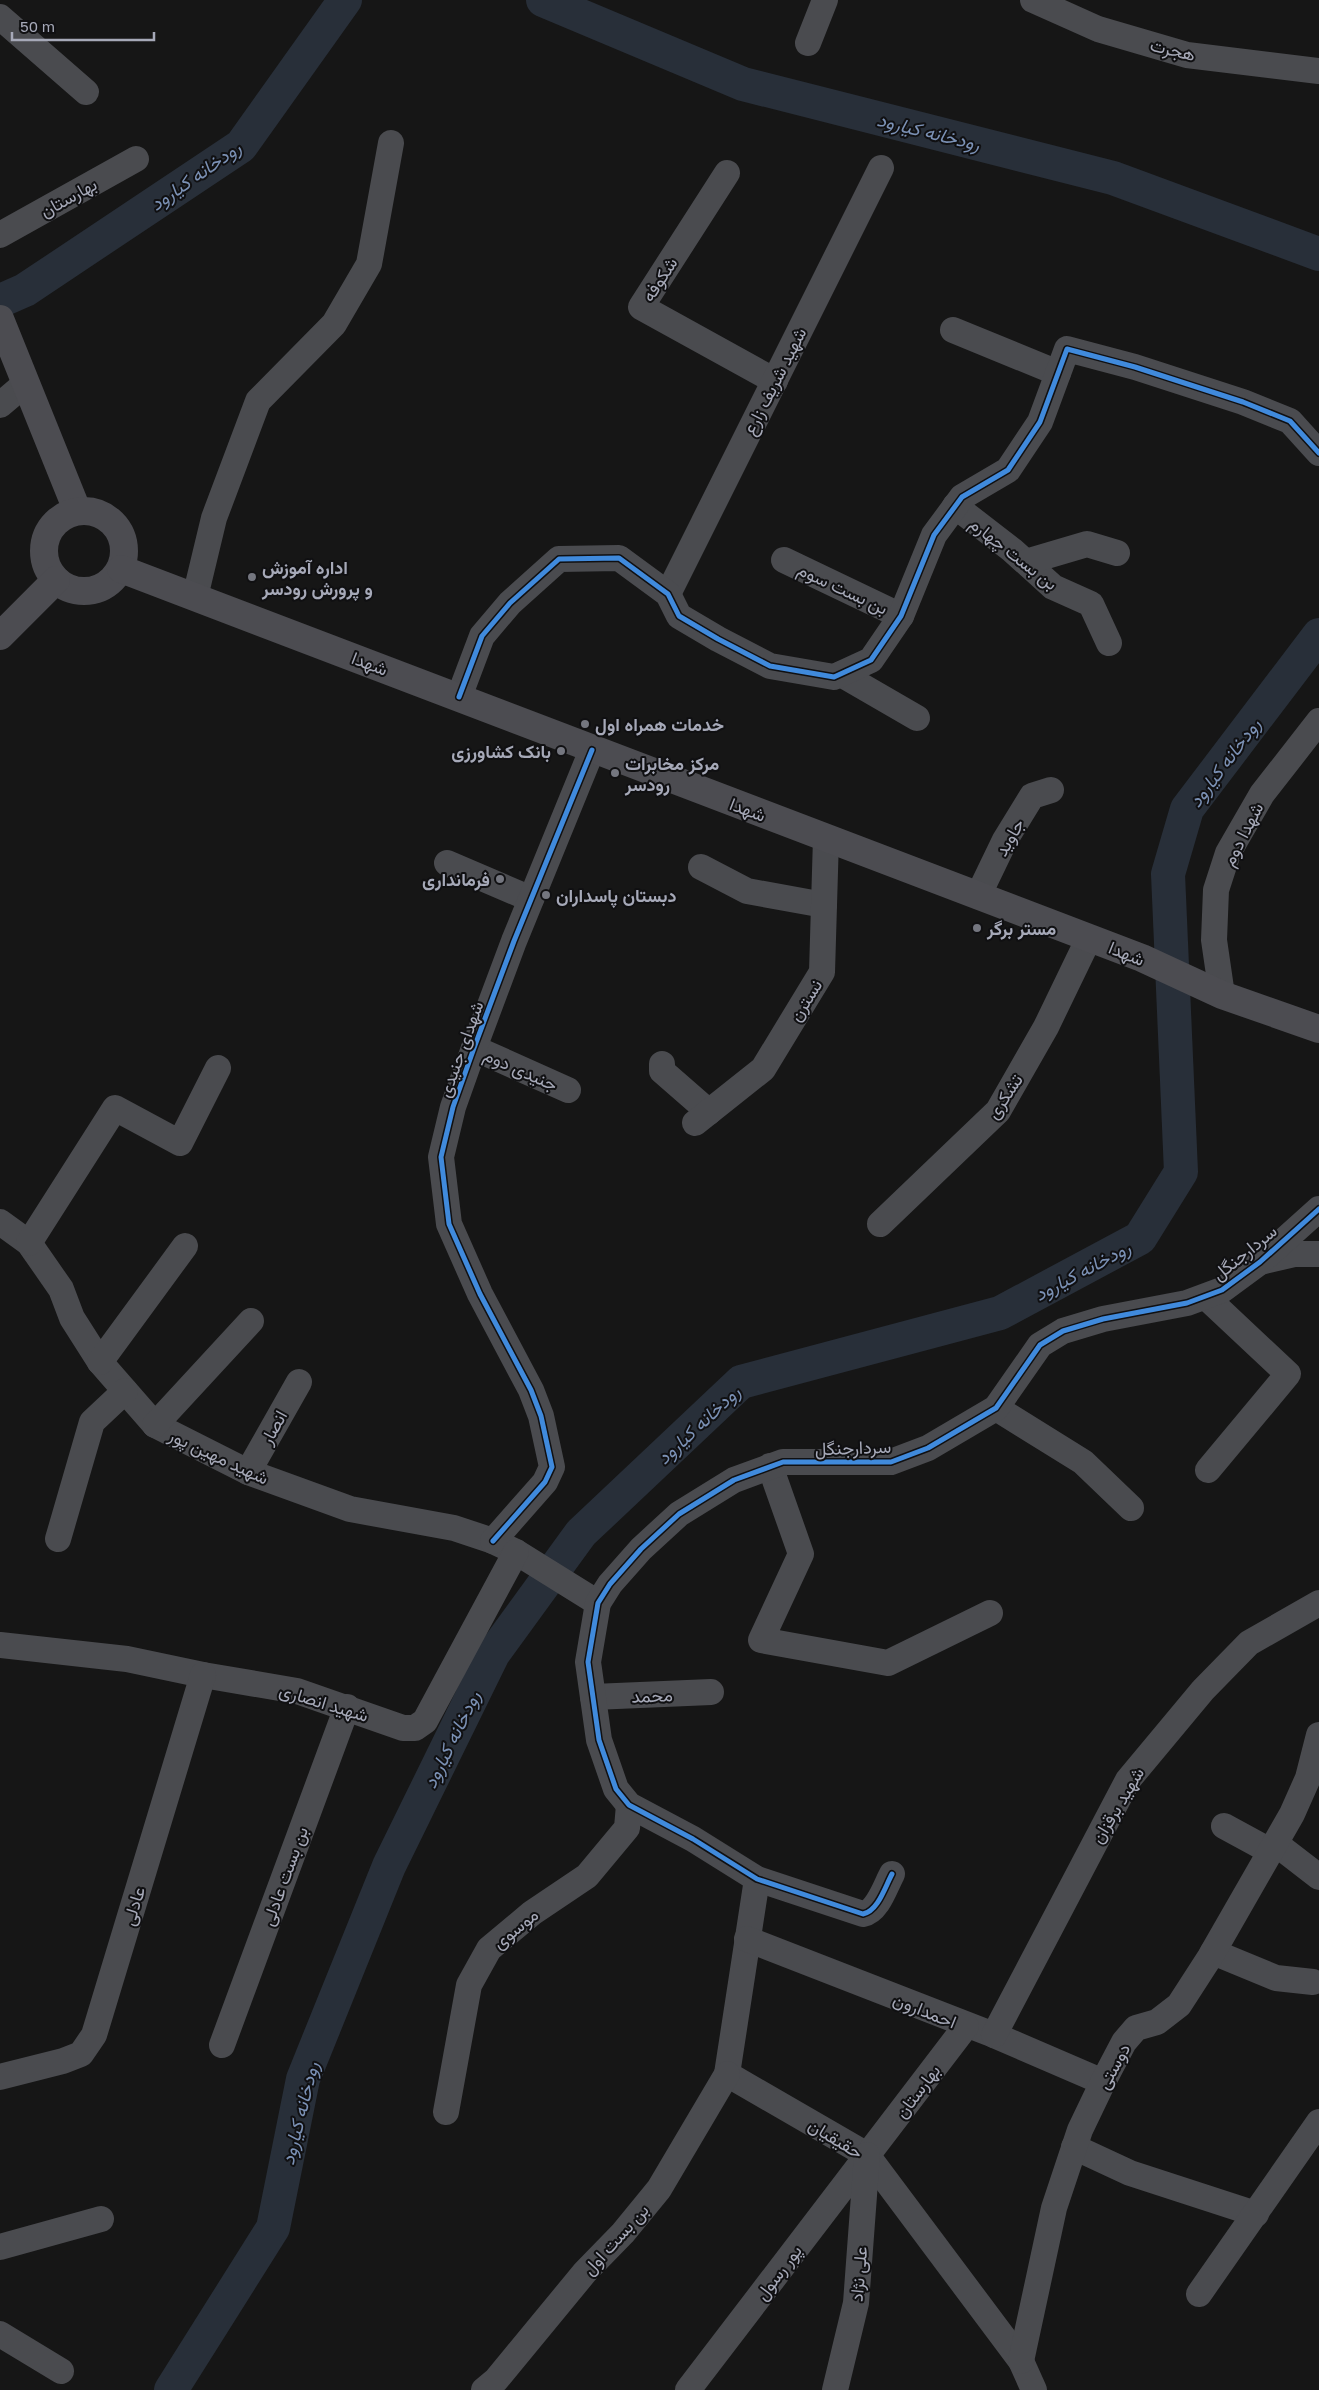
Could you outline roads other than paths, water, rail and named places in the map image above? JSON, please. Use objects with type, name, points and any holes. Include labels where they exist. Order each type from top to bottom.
[{"type":"main road","points":[[2,325],[77,510]]},
{"type":"main road","points":[[77,510],[90,510],[102,514],[113,522],[120,532],[124,544],[124,557],[121,569],[103,587],[91,591],[78,591],[66,587],[56,580],[48,570],[44,558],[44,545],[48,532],[55,522],[65,514],[77,510]]},
{"type":"main road","name":"شهدا","points":[[121,569],[1142,958],[1222,995],[1319,1029]]},
{"type":"main road","points":[[0,636],[56,580]]},
{"type":"street","points":[[808,43],[826,0]]},
{"type":"street","name":"هجرت","points":[[1033,0],[1098,29],[1187,55],[1319,71]]},
{"type":"street","points":[[0,17],[86,92]]},
{"type":"street","points":[[195,597],[214,518],[258,401],[334,324],[369,264],[391,143]]},
{"type":"street","name":"بهارستان","points":[[0,235],[136,159]]},
{"type":"street","name":"شهید شریف زارع","points":[[668,594],[881,168]]},
{"type":"street","name":"شکوفه","points":[[727,173],[641,308],[774,381]]},
{"type":"street","points":[[953,330],[1058,373]]},
{"type":"street","points":[[458,697],[482,636],[510,603],[559,559],[619,558],[668,594],[679,616],[770,666],[834,677],[871,660],[901,616],[934,535],[962,497],[1008,470],[1040,422],[1067,349],[1134,367],[1266,411],[1290,421],[1319,453]]},
{"type":"street","points":[[0,405],[26,382]]},
{"type":"street","name":"بن بست چهارم","points":[[955,506],[1026,562],[1053,587],[1091,604],[1109,643]]},
{"type":"street","points":[[1026,562],[1087,544],[1117,554]]},
{"type":"street","name":"بن بست سوم","points":[[784,560],[901,616]]},
{"type":"street","points":[[841,674],[917,718]]},
{"type":"street","name":"شهدا دوم","points":[[1222,995],[1214,940],[1216,890],[1228,852],[1262,794],[1319,721]]},
{"type":"street","name":"شهدای جنیدی","points":[[513,1551],[552,1467],[548,1442],[534,1399],[480,1294],[449,1224],[441,1157],[453,1107],[474,1048],[531,899],[592,750]]},
{"type":"street","name":"جاوید","points":[[978,896],[1004,840],[1032,796],[1051,790]]},
{"type":"street","name":"نسترن","points":[[662,1064],[662,1071],[702,1118],[763,1069],[822,972],[826,838]]},
{"type":"street","points":[[448,863],[531,899]]},
{"type":"street","points":[[701,867],[747,891],[824,906]]},
{"type":"street","name":"تشکری","points":[[880,1224],[998,1111],[1046,1027],[1089,938]]},
{"type":"street","name":"جنیدی دوم","points":[[474,1048],[568,1090]]},
{"type":"street","points":[[29,1243],[115,1108],[180,1143],[218,1068]]},
{"type":"street","name":"سردارجنگل","points":[[629,1805],[616,1789],[599,1740],[588,1662],[598,1603],[610,1584],[641,1549],[678,1514],[734,1480],[783,1462],[891,1462],[928,1448],[996,1408],[1040,1345],[1063,1332],[1103,1319],[1187,1303],[1222,1290],[1260,1262],[1319,1209]]},
{"type":"street","name":"شهید مهین پور","points":[[0,1222],[29,1243],[61,1289],[72,1318],[100,1362],[155,1425],[248,1472],[350,1509],[454,1528],[513,1551],[598,1603]]},
{"type":"street","points":[[100,1362],[185,1246]]},
{"type":"street","points":[[1260,1262],[1294,1254],[1319,1254]]},
{"type":"street","points":[[1206,1297],[1288,1374],[1208,1470]]},
{"type":"street","points":[[155,1425],[251,1321]]},
{"type":"street","name":"انصار","points":[[248,1472],[299,1382]]},
{"type":"street","points":[[58,1539],[92,1422],[125,1391]]},
{"type":"street","points":[[996,1408],[1084,1462],[1131,1508]]},
{"type":"street","points":[[770,1466],[801,1554],[761,1640],[888,1662],[990,1613]]},
{"type":"street","name":"شهید انصاری","points":[[0,1645],[127,1659],[297,1691],[403,1728],[415,1728],[425,1721],[513,1551]]},
{"type":"street","name":"شهید برقزان","points":[[994,2035],[1128,1780],[1203,1690],[1249,1643],[1319,1603]]},
{"type":"street","name":"عادلی","points":[[0,2077],[63,2061],[82,2054],[94,2035],[204,1675]]},
{"type":"street","name":"محمد","points":[[593,1697],[712,1692]]},
{"type":"street","name":"بن بست عادلی","points":[[222,2045],[347,1707]]},
{"type":"street","name":"دوستی","points":[[1021,2360],[1054,2208],[1074,2147],[1103,2082],[1124,2042],[1136,2028],[1157,2022],[1179,2006],[1213,1952],[1292,1814],[1308,1778],[1319,1734]]},
{"type":"street","points":[[629,1805],[693,1839],[757,1879],[862,1914],[869,1913],[874,1908],[892,1874]]},
{"type":"street","name":"موسوی","points":[[446,2112],[469,1985],[488,1949],[532,1913],[587,1876],[627,1828],[629,1805]]},
{"type":"street","points":[[1224,1826],[1273,1847],[1319,1877]]},
{"type":"street","points":[[727,2074],[757,1879]]},
{"type":"street","name":"احمدارون","points":[[747,1940],[966,2026],[994,2035],[1103,2082]]},
{"type":"street","points":[[1213,1952],[1276,1978],[1313,1982]]},
{"type":"street","name":"بهارستان","points":[[868,2155],[966,2026]]},
{"type":"street","name":"حقیقیان","points":[[727,2074],[868,2155],[1021,2360],[1034,2390]]},
{"type":"street","name":"بن بست اول","points":[[495,2387],[585,2272],[623,2233],[659,2190],[727,2074]]},
{"type":"street","points":[[1200,2294],[1319,2122]]},
{"type":"street","points":[[1074,2147],[1130,2173],[1256,2214]]},
{"type":"street","name":"پور رسول","points":[[688,2390],[868,2155]]},
{"type":"street","name":"علی نژاد","points":[[835,2390],[856,2303],[868,2155]]},
{"type":"street","points":[[0,2247],[101,2219]]},
{"type":"street","points":[[0,2334],[61,2371]]},
{"type":"waterway","name":"رودخانه کیارود","points":[[0,301],[25,290],[241,146],[345,0]]},
{"type":"waterway","name":"رودخانه کیارود","points":[[543,0],[743,84],[1113,178],[1319,254]]},
{"type":"waterway","name":"رودخانه کیارود","points":[[171,2390],[273,2228],[303,2079],[389,1866],[493,1654],[581,1533],[741,1382],[1000,1313],[1140,1238],[1181,1172],[1168,874],[1187,809],[1319,635]]},
{"type":"place","name":"اداره آموزش و پرورش رودسر","points":[[252,577]]},
{"type":"place","name":"خدمات همراه اول","points":[[585,724]]},
{"type":"place","name":"بانک کشاورزى","points":[[561,751]]},
{"type":"place","name":"مرکز مخابرات رودسر","points":[[615,773]]},
{"type":"place","name":"فرماندارى","points":[[500,879]]},
{"type":"place","name":"دبستان پاسداران","points":[[546,895]]},
{"type":"place","name":"مستر برگر","points":[[977,928]]}]
